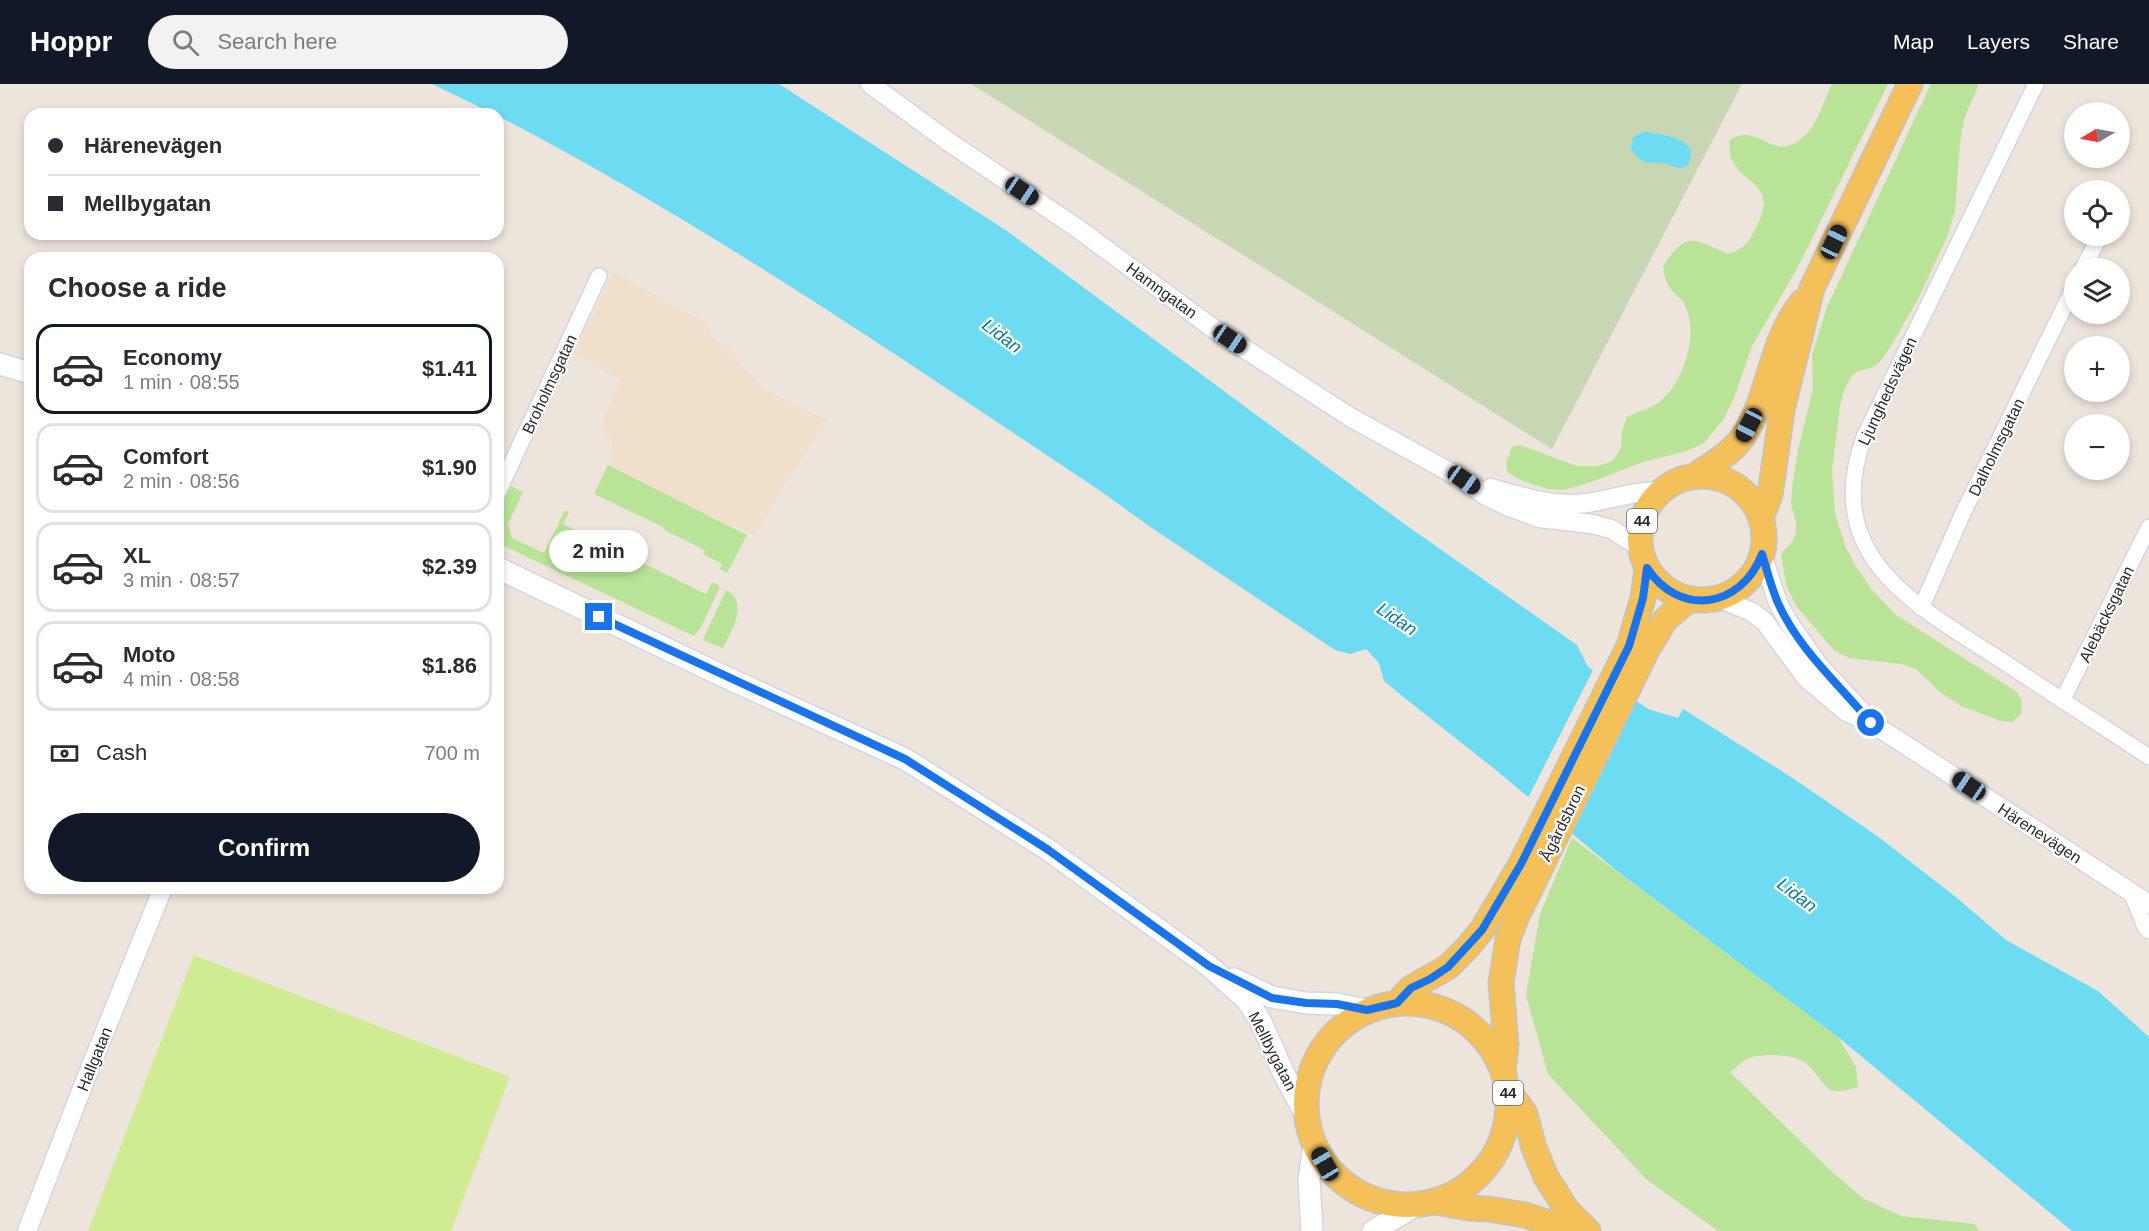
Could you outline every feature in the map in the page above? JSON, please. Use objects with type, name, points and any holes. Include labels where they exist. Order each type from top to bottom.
[{"type":"main road","name":"44","points":[[1695,476],[1730,452],[1742,438],[1756,412],[1781,338],[1793,313],[1812,288],[1910,84]]},
{"type":"main road","name":"44","points":[[1761,518],[1770,495],[1782,410],[1812,288]]},
{"type":"main road","points":[[0,364],[24,371]]},
{"type":"main road","name":"44","points":[[1695,476],[1720,478],[1736,485],[1753,503],[1761,518],[1764,533],[1762,554],[1753,574],[1728,595],[1718,598],[1689,599],[1665,588],[1643,557],[1639,537],[1643,517],[1653,498],[1682,478],[1695,476]]},
{"type":"main road","name":"Ågårdsbron","points":[[1638,648],[1643,598],[1643,557]]},
{"type":"main road","name":"Mellbygatan","points":[[504,571],[721,675],[905,759],[1047,849],[1209,966],[1246,1000],[1261,1022],[1282,1072],[1306,1115]]},
{"type":"main road","name":"Ågårdsbron","points":[[1505,1080],[1506,1045],[1501,983],[1508,939],[1529,867],[1638,648],[1689,599]]},
{"type":"main road","name":"Ågårdsbron","points":[[1397,1003],[1411,988],[1448,967],[1482,930],[1529,867]]},
{"type":"main road","name":"Mellbygatan","points":[[1209,966],[1272,998],[1306,1003],[1337,1004],[1367,1010]]},
{"type":"main road","name":"44","points":[[1564,1231],[1525,1215],[1489,1209],[1384,1203],[1355,1192],[1325,1164],[1314,1146],[1306,1115],[1309,1078],[1324,1045],[1351,1019],[1367,1010],[1397,1003],[1430,1005],[1461,1018],[1479,1032],[1493,1049],[1505,1080],[1525,1114],[1534,1148],[1546,1177],[1567,1210],[1588,1231]]},
{"type":"main road","name":"44","points":[[1426,1204],[1453,1195],[1468,1186],[1482,1174],[1493,1159],[1506,1126],[1509,1108],[1505,1080]]},
{"type":"main road","points":[[1312,1231],[1309,1180],[1314,1146]]},
{"type":"main road","points":[[1373,1231],[1426,1204]]},
{"type":"street","name":"Hamngatan","points":[[870,84],[949,142],[1077,228],[1214,329],[1350,417],[1464,480]]},
{"type":"street","name":"Ljunghedsvägen","points":[[2036,84],[1864,437],[1852,478],[1852,502],[1856,525],[1881,570],[1921,608],[2149,757]]},
{"type":"street","name":"Broholmsgatan","points":[[504,479],[599,276]]},
{"type":"street","name":"Dalholmsgatan","points":[[1921,608],[1963,513],[2064,307]]},
{"type":"street","points":[[1464,480],[1529,499],[1558,503],[1584,503],[1643,491],[1660,491]]},
{"type":"street","points":[[1464,480],[1486,496],[1539,518],[1592,524],[1611,529],[1643,557]]},
{"type":"street","name":"Alebäcksgatan","points":[[2062,700],[2149,527]]},
{"type":"street","name":"Härenevägen","points":[[1762,554],[1778,603],[1790,623],[1819,666],[1871,723]]},
{"type":"street","name":"Härenevägen","points":[[1718,598],[1752,612],[1765,622],[1806,678],[1845,711],[1871,723],[2149,904]]},
{"type":"street","points":[[2131,892],[2145,927],[2149,931]]},
{"type":"street","name":"Hallgatan","points":[[27,1231],[90,1066],[161,894]]},
{"type":"shaded area","points":[[613,272],[708,324],[711,336],[730,351],[761,387],[827,420],[756,535],[697,510],[608,465],[614,453],[612,442],[603,428],[604,417],[620,380],[574,354]]},
{"type":"green space","points":[[971,84],[1742,84],[1552,449]]},
{"type":"green space","points":[[1832,84],[1888,84],[1798,267],[1752,346],[1734,398],[1723,420],[1704,443],[1687,451],[1643,462],[1564,490],[1548,489],[1523,481],[1508,473],[1506,463],[1512,447],[1520,445],[1577,466],[1598,466],[1613,461],[1621,448],[1622,431],[1627,417],[1654,406],[1667,395],[1682,371],[1687,356],[1690,342],[1688,314],[1683,302],[1668,286],[1663,266],[1678,247],[1691,241],[1706,244],[1727,254],[1736,251],[1749,240],[1761,215],[1764,205],[1763,196],[1733,162],[1730,140],[1741,135],[1750,135],[1777,146],[1797,142],[1813,126]]},
{"type":"green space","points":[[1931,84],[1979,84],[1964,119],[1955,211],[1947,237],[1918,299],[1891,346],[1879,363],[1871,368],[1858,371],[1845,388],[1840,406],[1832,470],[1835,514],[1845,545],[1856,567],[1873,591],[1896,615],[2017,692],[2022,701],[2021,714],[2012,722],[2001,721],[1961,706],[1940,692],[1916,669],[1901,664],[1849,658],[1834,650],[1796,606],[1786,585],[1781,554],[1792,542],[1796,533],[1791,504],[1792,488],[1798,450],[1813,388],[1812,355],[1827,307]]},
{"type":"green space","points":[[608,465],[747,535],[727,573],[720,569],[722,564],[703,554],[705,550],[594,494]]},
{"type":"green space","points":[[511,486],[523,492],[508,524],[512,538],[544,553],[565,510],[569,512],[563,524],[706,594],[712,582],[720,586],[701,627],[694,636],[504,546],[504,501]]},
{"type":"green space","points":[[726,590],[737,602],[738,610],[734,626],[723,648],[703,640]]},
{"type":"green space","points":[[1572,838],[1838,1037],[1856,1067],[1858,1087],[1832,1090],[1803,1061],[1789,1057],[1763,1055],[1749,1058],[1730,1072],[1832,1172],[1864,1199],[1901,1216],[1975,1224],[1979,1231],[1718,1231],[1646,1179],[1548,1074],[1526,995],[1540,914]]},
{"type":"green space","points":[[194,955],[510,1077],[451,1231],[88,1231]]},
{"type":"water","name":"Lidan","points":[[432,84],[779,84],[1007,231],[1403,523],[1577,645],[1588,667],[1648,709],[1678,718],[1683,709],[1791,777],[1880,838],[1957,898],[2006,940],[2098,991],[2149,1037],[2149,1231],[2072,1231],[1838,1037],[1617,871],[1384,681],[1379,663],[1366,649],[1350,654],[1335,650],[952,392],[729,248],[653,202],[504,119],[504,108],[482,108]]},
{"type":"water","points":[[1643,132],[1670,136],[1683,142],[1691,151],[1689,164],[1680,168],[1640,159],[1631,149],[1633,137]]},
{"type":"pier","points":[[1594,668],[1636,698],[1567,834],[1527,800]]},
{"type":"route","points":[[599,617],[905,759],[1047,849],[1209,966],[1255,990],[1272,998],[1306,1003],[1337,1004],[1367,1010],[1397,1003],[1411,988],[1448,967],[1482,930],[1521,864],[1629,646],[1640,615],[1647,568],[1658,582],[1672,593],[1689,599],[1708,600],[1728,595],[1746,582],[1753,574],[1762,554],[1778,603],[1790,623],[1819,666],[1871,723]]}]
